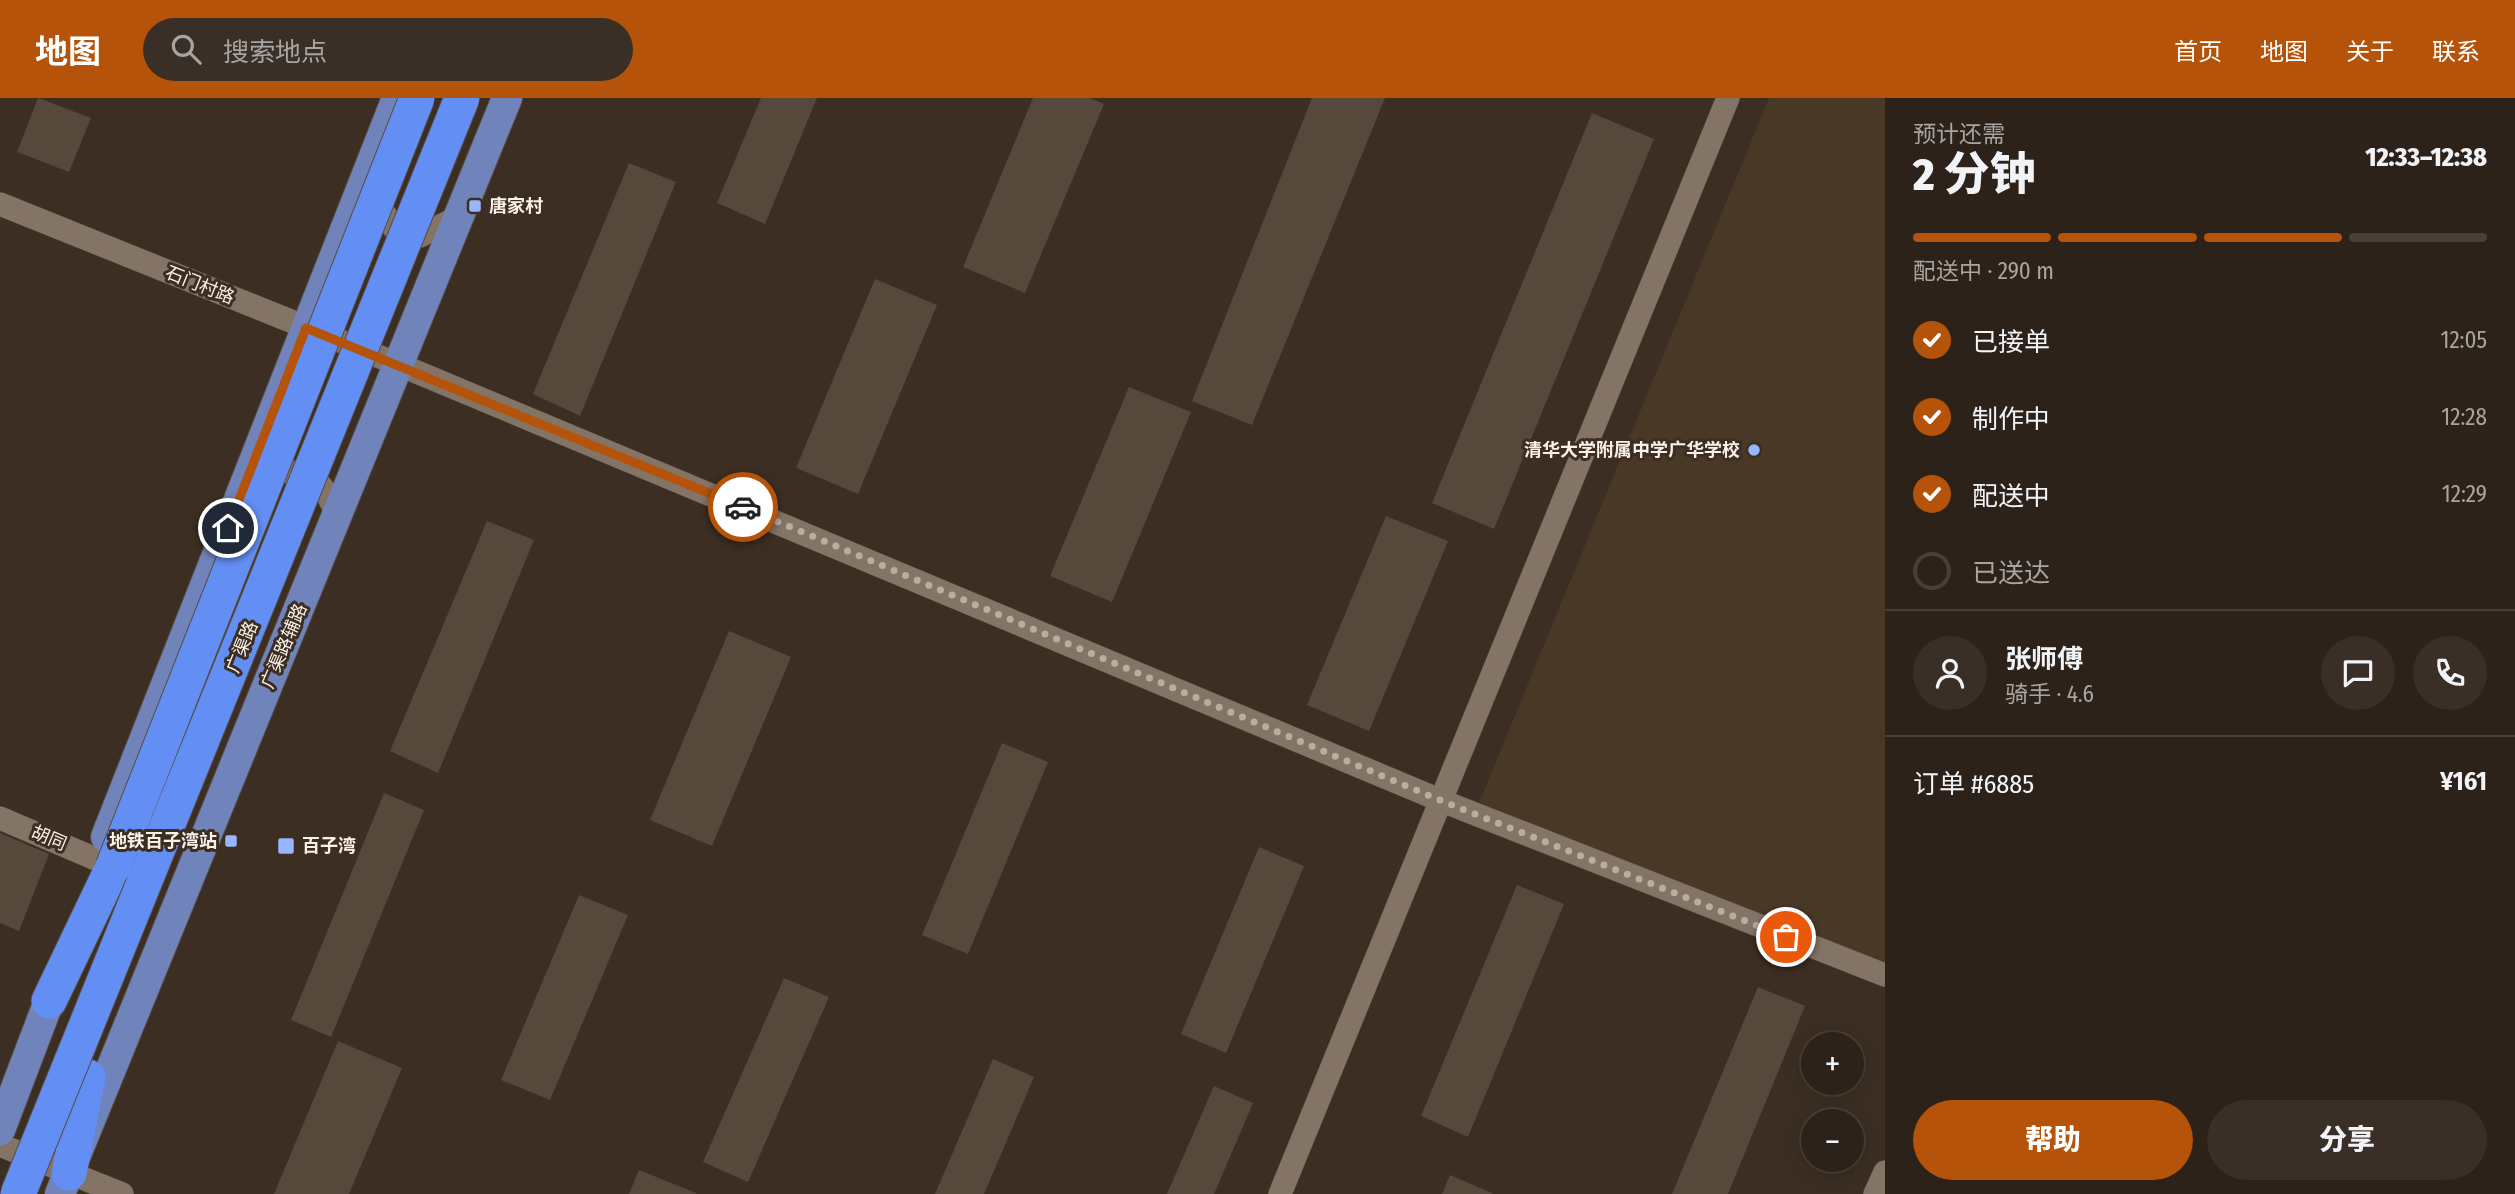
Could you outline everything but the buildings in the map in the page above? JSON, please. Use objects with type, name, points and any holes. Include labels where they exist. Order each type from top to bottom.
[{"type":"highway","points":[[49,1001],[417,98]]},
{"type":"highway","name":"广渠路","points":[[0,1190],[441,98]]},
{"type":"highway","name":"广渠路","points":[[18,1194],[462,98]]},
{"type":"highway","points":[[64,1184],[88,1077],[146,924],[484,98]]},
{"type":"main road","points":[[105,863],[248,478],[397,98]]},
{"type":"main road","name":"广渠路辅路","points":[[64,1184],[507,98]]},
{"type":"main road","points":[[0,1130],[49,1001]]},
{"type":"street","points":[[1280,1194],[1728,98]]},
{"type":"street","points":[[365,181],[382,214],[398,234],[420,236],[458,217]]},
{"type":"street","name":"石门村路","points":[[0,204],[400,365],[1442,801],[1885,975]]},
{"type":"street","points":[[248,478],[282,470],[318,481],[332,498],[337,519]]},
{"type":"street","name":"胡同","points":[[0,818],[105,863]]},
{"type":"street","points":[[0,1145],[64,1184],[122,1194]]},
{"type":"street","points":[[1875,1194],[1885,1172]]},
{"type":"shaded area","name":"清华大学附属中学广华学校","points":[[1769,98],[1885,98],[1885,971],[1479,803]]},
{"type":"way so far","points":[[743,507],[1442,801],[1786,937]]},
{"type":"place","name":"唐家村","points":[[475,206]]},
{"type":"place","name":"清华大学附属中学广华学校","points":[[1754,450]]},
{"type":"place","name":"地铁百子湾站","points":[[231,841]]},
{"type":"place","name":"百子湾","points":[[286,846]]},
{"type":"route","points":[[228,528],[306,328],[743,507]]}]
